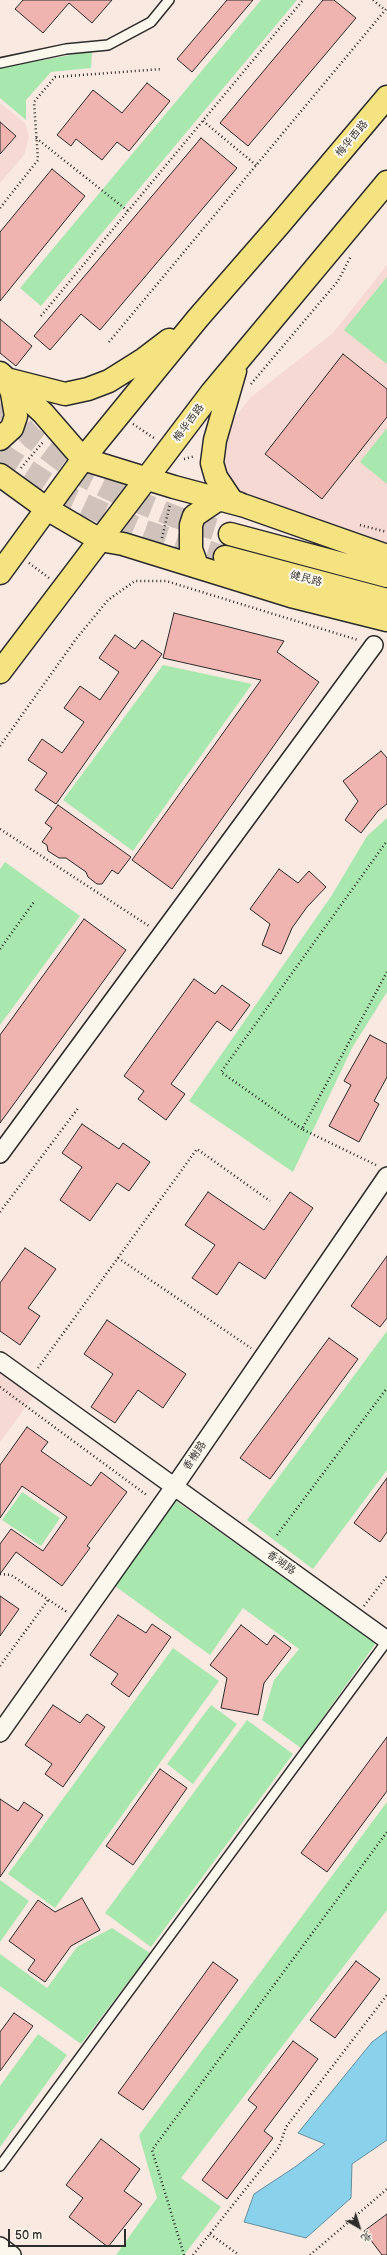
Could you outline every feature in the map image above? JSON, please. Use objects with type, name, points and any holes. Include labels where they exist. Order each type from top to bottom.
[{"type":"main road","name":"梅华西路","points":[[0,572],[83,459],[198,318],[387,97]]},
{"type":"main road","name":"梅华西路","points":[[0,672],[146,479],[237,362],[387,182]]},
{"type":"main road","points":[[3,376],[65,394],[88,389],[109,381],[144,360],[198,318]]},
{"type":"main road","points":[[237,362],[215,440],[212,463],[216,477],[232,501],[387,556]]},
{"type":"main road","points":[[0,439],[12,428],[16,416],[12,393],[3,376]]},
{"type":"main road","points":[[3,376],[43,413],[83,459],[146,479],[245,506]]},
{"type":"main road","points":[[0,475],[47,509],[100,540],[123,544],[291,596],[387,620]]},
{"type":"main road","points":[[197,566],[191,550],[189,538],[191,525],[194,516],[219,499]]},
{"type":"main road","points":[[230,534],[387,576]]},
{"type":"main road","name":"健民路","points":[[225,557],[387,600]]},
{"type":"street","points":[[0,1154],[374,644]]},
{"type":"street","name":"香榭路","points":[[0,1733],[161,1506],[264,1356],[383,1171]]},
{"type":"street","name":"香湖路","points":[[0,1361],[387,1640]]},
{"type":"street","points":[[0,2246],[12,2255]]},
{"type":"lane","points":[[0,63],[66,49],[108,45],[151,22],[169,0]]},
{"type":"lane","points":[[0,2166],[387,1640]]},
{"type":"path","points":[[41,316],[303,0]]},
{"type":"path","points":[[109,342],[386,9],[373,0]]},
{"type":"path","points":[[0,208],[38,160],[34,102],[55,77],[162,69]]},
{"type":"path","points":[[203,121],[256,165]]},
{"type":"path","points":[[36,138],[128,211]]},
{"type":"path","points":[[251,385],[338,281],[352,255]]},
{"type":"path","points":[[358,525],[387,532]]},
{"type":"path","points":[[15,552],[63,589]]},
{"type":"path","points":[[0,746],[80,634],[108,600],[135,580],[166,581],[374,644]]},
{"type":"path","points":[[0,829],[161,934]]},
{"type":"path","points":[[383,1171],[302,1128],[221,1072],[387,840]]},
{"type":"path","points":[[0,949],[34,902]]},
{"type":"path","points":[[302,1128],[387,972]]},
{"type":"path","points":[[0,1212],[79,1107]]},
{"type":"path","points":[[28,1382],[197,1149],[270,1201]]},
{"type":"path","points":[[118,1257],[264,1356]]},
{"type":"path","points":[[0,1387],[161,1506]]},
{"type":"path","points":[[277,1536],[387,1388]]},
{"type":"path","points":[[0,1574],[11,1575],[80,1620]]},
{"type":"path","points":[[355,1617],[387,1576]]},
{"type":"path","points":[[0,1666],[48,1600]]},
{"type":"path","points":[[184,2255],[152,2150],[387,1832]]},
{"type":"path","points":[[192,2255],[279,2147],[286,2127],[387,1995]]},
{"type":"path","points":[[310,2255],[387,2189]]},
{"type":"path","points":[[210,2234],[239,2255]]},
{"type":"shaded area","points":[[0,103],[25,123],[29,137],[24,155],[0,183]]},
{"type":"shaded area","points":[[387,265],[387,550],[236,495],[222,475],[226,429],[251,397],[333,333]]},
{"type":"shaded area","points":[[0,1367],[36,1393],[0,1442]]},
{"type":"green space","points":[[261,0],[297,0],[41,306],[20,288]]},
{"type":"green space","points":[[92,51],[91,68],[51,72],[26,100],[26,120],[0,98],[0,68]]},
{"type":"green space","points":[[387,277],[387,364],[344,330]]},
{"type":"green space","points":[[387,428],[387,484],[360,462]]},
{"type":"green space","points":[[163,665],[252,684],[133,851],[63,800]]},
{"type":"green space","points":[[387,818],[387,992],[352,1048],[293,1172],[189,1101],[332,895],[367,836]]},
{"type":"green space","points":[[5,862],[80,916],[0,1025],[0,869]]},
{"type":"green space","points":[[387,1331],[387,1470],[313,1569],[247,1520]]},
{"type":"green space","points":[[22,1492],[60,1518],[41,1546],[2,1520]]},
{"type":"green space","points":[[176,1501],[376,1643],[301,1748],[262,1720],[274,1680],[299,1649],[243,1608],[210,1655],[115,1586]]},
{"type":"green space","points":[[173,1648],[219,1681],[55,1908],[8,1874]]},
{"type":"green space","points":[[211,1705],[237,1724],[193,1784],[167,1764]]},
{"type":"green space","points":[[247,1720],[293,1754],[151,1947],[105,1913]]},
{"type":"green space","points":[[387,1802],[387,1910],[181,2178],[221,2207],[184,2255],[116,2255],[157,2198],[139,2135]]},
{"type":"green space","points":[[0,1880],[29,1901],[0,1942]]},
{"type":"green space","points":[[112,1928],[150,1953],[81,2044],[0,1986],[0,1954],[47,1988],[77,1947]]},
{"type":"green space","points":[[38,2034],[67,2055],[0,2147],[0,2086]]},
{"type":"water","points":[[387,2031],[387,2140],[352,2164],[351,2198],[306,2238],[244,2222],[254,2194],[295,2167],[325,2144],[298,2133],[372,2042]]},
{"type":"building","points":[[23,0],[112,0],[92,23],[69,3],[43,33],[15,9]]},
{"type":"building","points":[[227,0],[253,0],[192,72],[177,59]]},
{"type":"building","points":[[323,0],[334,0],[356,18],[248,146],[220,123]]},
{"type":"building","points":[[147,83],[170,101],[129,151],[117,142],[102,160],[76,139],[71,146],[57,135],[93,90],[122,113]]},
{"type":"building","points":[[0,122],[16,136],[0,154]]},
{"type":"building","points":[[201,138],[237,168],[100,330],[81,314],[50,350],[34,336]]},
{"type":"building","points":[[52,169],[85,196],[0,301],[0,232]]},
{"type":"building","points":[[0,319],[32,346],[16,366],[0,353]]},
{"type":"building","points":[[343,354],[387,389],[387,417],[322,499],[265,454]]},
{"type":"building","points":[[174,613],[284,641],[277,652],[319,682],[172,889],[132,860],[261,680],[163,658]]},
{"type":"building","points":[[115,635],[135,649],[142,640],[162,654],[56,804],[35,790],[47,773],[28,760],[42,739],[62,753],[84,722],[64,708],[80,686],[100,700],[119,672],[99,658]]},
{"type":"building","points":[[381,751],[387,758],[387,804],[378,811],[361,833],[345,820],[358,801],[343,781]]},
{"type":"building","points":[[58,805],[131,857],[118,874],[112,870],[102,884],[97,884],[88,877],[86,872],[66,858],[59,858],[48,851],[47,845],[42,842],[52,828],[45,823]]},
{"type":"building","points":[[279,869],[298,883],[309,871],[326,887],[307,907],[292,928],[281,954],[262,945],[270,924],[250,909]]},
{"type":"building","points":[[84,919],[126,950],[0,1123],[0,1035]]},
{"type":"building","points":[[194,979],[215,994],[222,985],[250,1005],[231,1031],[217,1021],[171,1084],[185,1094],[166,1120],[138,1099],[144,1091],[124,1076]]},
{"type":"building","points":[[370,1035],[387,1044],[387,1077],[374,1101],[379,1104],[359,1142],[329,1126],[351,1085],[344,1081]]},
{"type":"building","points":[[82,1124],[119,1149],[123,1143],[150,1162],[129,1191],[117,1183],[90,1221],[60,1200],[82,1167],[62,1153]]},
{"type":"building","points":[[208,1192],[264,1230],[290,1192],[313,1208],[265,1279],[239,1262],[217,1295],[192,1278],[215,1245],[185,1225]]},
{"type":"building","points":[[25,1248],[56,1269],[28,1308],[40,1316],[20,1345],[0,1331],[0,1283]]},
{"type":"building","points":[[387,1256],[387,1318],[380,1327],[351,1306]]},
{"type":"building","points":[[107,1320],[186,1374],[163,1408],[138,1390],[115,1423],[91,1407],[113,1374],[84,1354]]},
{"type":"building","points":[[329,1338],[358,1359],[270,1479],[240,1458]]},
{"type":"building","points":[[27,1427],[48,1442],[41,1451],[91,1486],[101,1472],[127,1492],[87,1546],[90,1548],[62,1586],[16,1552],[0,1574],[0,1544],[11,1529],[43,1551],[67,1517],[22,1486],[0,1518],[0,1465]]},
{"type":"building","points":[[387,1478],[387,1532],[380,1542],[354,1523]]},
{"type":"building","points":[[0,1596],[19,1609],[0,1636]]},
{"type":"building","points":[[118,1615],[146,1633],[152,1624],[171,1637],[129,1697],[111,1684],[118,1674],[90,1655]]},
{"type":"building","points":[[241,1625],[267,1645],[274,1635],[291,1648],[264,1683],[258,1715],[221,1708],[227,1678],[210,1665]]},
{"type":"building","points":[[53,1705],[80,1723],[87,1714],[105,1727],[63,1787],[45,1774],[52,1764],[25,1745]]},
{"type":"building","points":[[387,1737],[387,1791],[327,1872],[301,1853]]},
{"type":"building","points":[[160,1769],[187,1788],[133,1865],[106,1846]]},
{"type":"building","points":[[0,1799],[18,1811],[24,1802],[43,1815],[0,1877]]},
{"type":"building","points":[[82,1898],[100,1930],[71,1946],[45,1982],[28,1970],[35,1960],[9,1941],[38,1900],[55,1912]]},
{"type":"building","points":[[356,1961],[380,1979],[335,2038],[310,2020]]},
{"type":"building","points":[[213,1962],[238,1980],[143,2110],[118,2093]]},
{"type":"building","points":[[14,2013],[33,2026],[0,2071],[0,2032]]},
{"type":"building","points":[[293,2041],[318,2059],[264,2131],[273,2138],[227,2199],[202,2180],[257,2107],[248,2100]]},
{"type":"building","points":[[101,2139],[140,2169],[124,2191],[142,2204],[108,2247],[69,2217],[83,2198],[66,2185]]},
{"type":"building","points":[[387,2214],[387,2255],[382,2255],[364,2231]]},
{"type":"tunnel","points":[[0,403],[32,438],[81,475],[121,495],[176,517],[230,534]]},
{"type":"tunnel","points":[[0,453],[70,498],[145,531],[225,557]]}]
